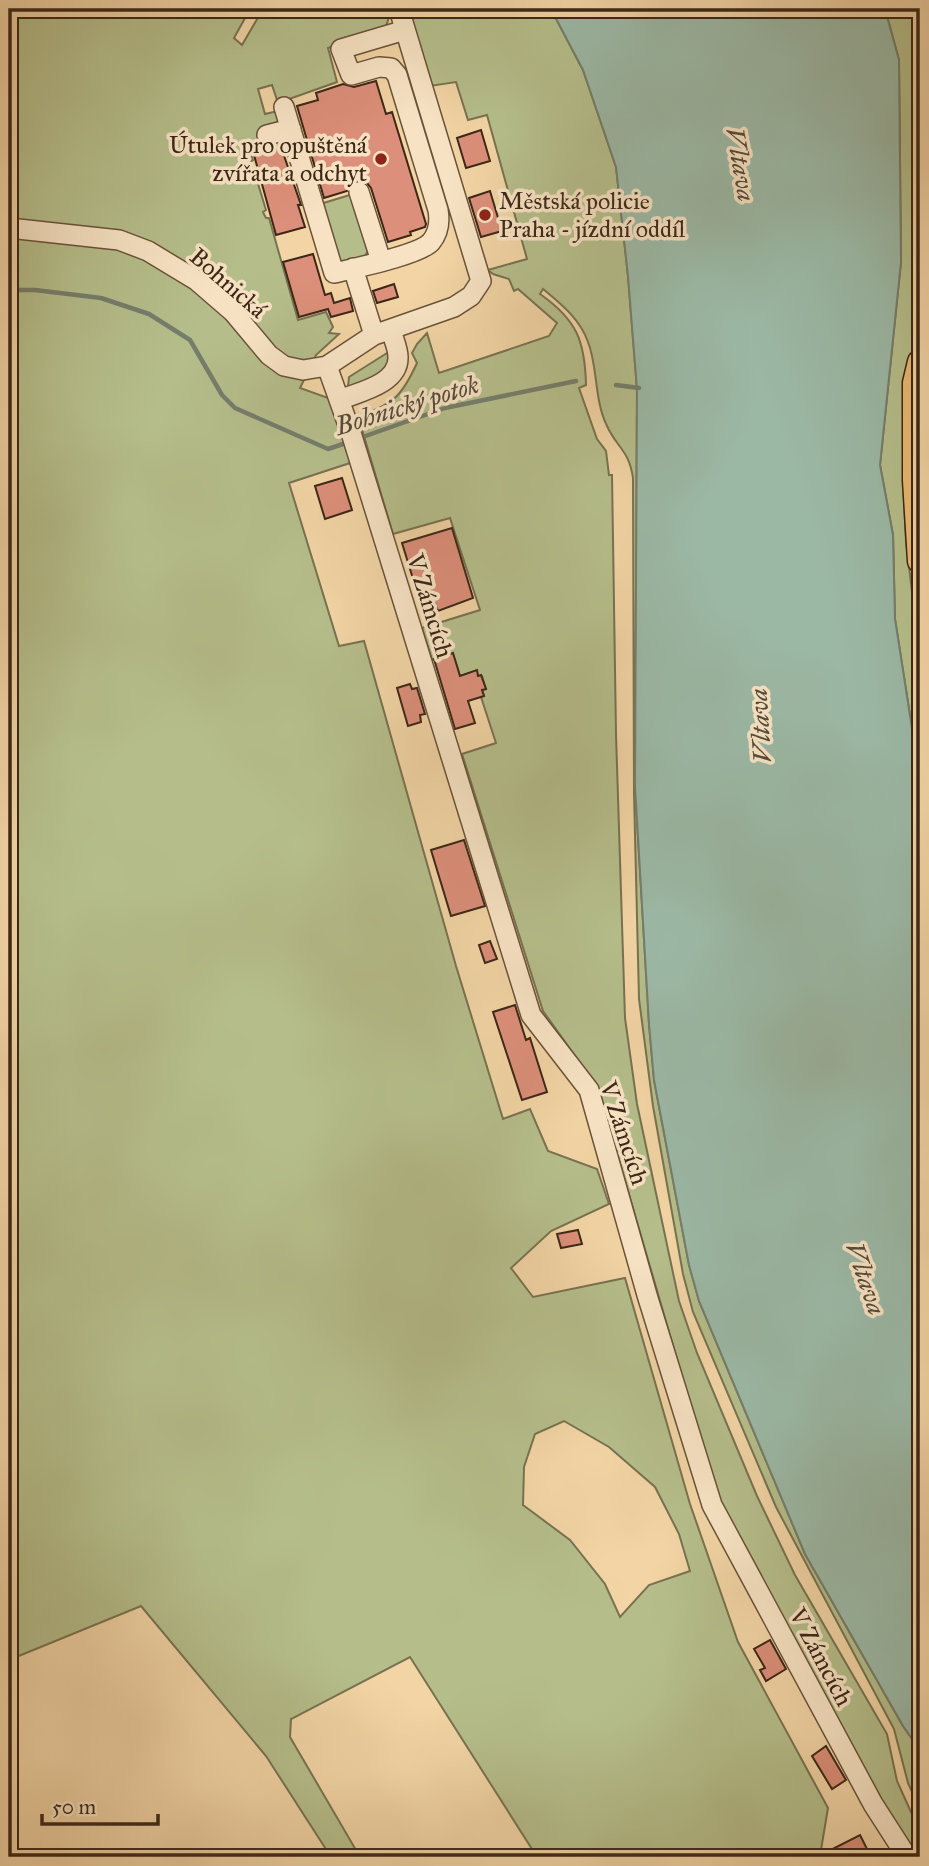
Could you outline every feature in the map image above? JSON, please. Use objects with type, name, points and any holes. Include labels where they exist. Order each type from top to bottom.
[{"type":"main road","points":[[920,362],[915,383],[915,480],[920,561]]},
{"type":"street","points":[[327,366],[382,332],[454,307],[471,296],[481,281],[399,9]]},
{"type":"street","points":[[284,107],[334,273],[415,251],[430,243],[440,222],[438,210],[397,75],[391,68],[379,67],[351,75],[341,48],[405,30]]},
{"type":"street","points":[[267,135],[291,129]]},
{"type":"street","points":[[359,192],[381,261]]},
{"type":"street","name":"Bohnická","points":[[9,228],[118,240],[148,250],[195,280],[233,312],[269,355],[284,366],[303,370],[327,366]]},
{"type":"street","points":[[339,400],[384,382],[395,371],[398,356],[382,332],[353,268]]},
{"type":"street","name":"V Zámcích","points":[[327,366],[354,440],[531,1015],[589,1090],[647,1295],[712,1506],[873,1804],[907,1857]]},
{"type":"green space","points":[[9,9],[250,9],[234,38],[242,45],[263,9],[352,9],[358,14],[363,9],[387,9],[389,17],[385,30],[328,48],[337,82],[278,103],[272,85],[258,89],[265,114],[278,111],[280,119],[274,125],[287,142],[251,154],[253,160],[246,165],[250,175],[255,174],[266,210],[263,212],[266,218],[269,218],[298,320],[326,312],[333,327],[329,333],[339,334],[316,355],[300,388],[331,399],[353,462],[289,483],[339,646],[364,641],[456,966],[503,1119],[530,1109],[548,1151],[597,1169],[609,1204],[551,1231],[511,1268],[533,1297],[625,1278],[690,1504],[738,1642],[828,1808],[821,1850],[824,1857],[537,1857],[410,1657],[291,1719],[290,1737],[360,1857],[331,1857],[266,1756],[141,1606],[9,1660]],"holes":[[[564,1421],[609,1447],[655,1487],[679,1534],[690,1571],[649,1585],[620,1617],[605,1584],[570,1540],[523,1505],[524,1467],[535,1434]]]},
{"type":"green space","points":[[407,9],[551,9],[583,70],[616,167],[637,389],[635,786],[654,1080],[689,1265],[699,1301],[805,1554],[903,1726],[920,1750],[920,1810],[908,1783],[894,1729],[776,1507],[693,1312],[683,1274],[653,1106],[639,999],[634,794],[633,478],[629,461],[603,416],[585,334],[569,312],[543,289],[540,294],[563,313],[581,344],[586,385],[579,388],[597,439],[606,451],[609,475],[612,475],[616,734],[625,1018],[637,1104],[679,1301],[697,1353],[757,1496],[795,1575],[887,1734],[897,1781],[920,1832],[920,1857],[916,1857],[884,1805],[718,1500],[598,1088],[543,1011],[462,754],[496,743],[481,697],[484,695],[482,690],[486,689],[482,676],[478,676],[476,671],[460,676],[453,654],[432,660],[422,628],[480,610],[450,518],[393,534],[358,416],[380,408],[401,391],[417,363],[412,353],[427,333],[439,373],[549,336],[557,323],[518,289],[514,291],[509,279],[488,270],[527,259],[487,115],[468,120],[456,82],[430,86]]},
{"type":"green space","points":[[885,9],[911,9],[920,83],[920,308],[905,418],[903,480],[906,541],[920,659],[920,780],[895,619],[893,535],[880,465],[901,262],[899,60]]},
{"type":"green space","points":[[353,194],[369,249],[365,256],[340,263],[317,205]]},
{"type":"green space","points":[[387,353],[391,359],[378,377],[348,387],[349,377]]},
{"type":"water","name":"Vltava","points":[[551,9],[885,9],[899,60],[901,262],[880,465],[893,535],[895,619],[920,780],[920,1750],[903,1726],[805,1554],[699,1301],[689,1265],[654,1080],[649,1024],[635,786],[637,389],[628,276],[616,167],[583,70]]},
{"type":"building","name":"Útulek pro opuštěná zvířata a odchyt","points":[[376,81],[386,114],[392,112],[426,224],[425,227],[410,232],[411,235],[388,242],[367,183],[355,181],[347,191],[324,198],[297,106],[318,100],[316,93],[343,84],[354,87]]},
{"type":"building","points":[[481,130],[490,161],[466,168],[457,138]]},
{"type":"building","points":[[281,147],[301,205],[298,205],[305,227],[276,235],[254,155]]},
{"type":"building","name":"Městská policie Praha - jízdní oddíl","points":[[490,191],[502,231],[481,237],[469,198]]},
{"type":"building","points":[[313,254],[325,295],[331,293],[334,303],[350,298],[353,311],[331,317],[328,309],[299,317],[283,262]]},
{"type":"building","points":[[394,284],[398,297],[377,303],[373,291]]},
{"type":"building","points":[[342,478],[352,510],[325,519],[315,486]]},
{"type":"building","points":[[452,528],[473,598],[438,611],[435,603],[422,608],[402,543]]},
{"type":"building","points":[[453,653],[460,676],[477,670],[486,689],[482,690],[484,696],[468,701],[475,723],[455,729],[434,659]]},
{"type":"building","points":[[410,684],[412,689],[417,688],[425,714],[420,715],[421,722],[408,726],[397,688]]},
{"type":"building","points":[[464,840],[485,906],[451,916],[431,850]]},
{"type":"building","points":[[490,941],[497,959],[485,963],[479,945]]},
{"type":"building","points":[[515,1005],[526,1040],[530,1038],[547,1092],[522,1100],[493,1012]]},
{"type":"building","points":[[578,1230],[582,1244],[561,1248],[557,1234]]},
{"type":"building","points":[[770,1640],[786,1669],[766,1681],[760,1670],[765,1668],[754,1649]]},
{"type":"building","points":[[826,1746],[846,1780],[832,1789],[812,1756]]},
{"type":"building","points":[[860,1835],[871,1857],[817,1857]]},
{"type":"waterway","name":"Bohnický potok","points":[[9,290],[35,290],[101,298],[149,314],[190,340],[222,395],[235,408],[328,449],[349,442]]},
{"type":"waterway","name":"Bohnický potok","points":[[357,439],[445,408],[576,381]]},
{"type":"waterway","name":"Bohnický potok","points":[[616,385],[639,388]]},
{"type":"place","name":"Útulek pro opuštěná zvířata a odchyt","points":[[381,159]]},
{"type":"place","name":"Městská policie Praha - jízdní oddíl","points":[[485,215]]}]
